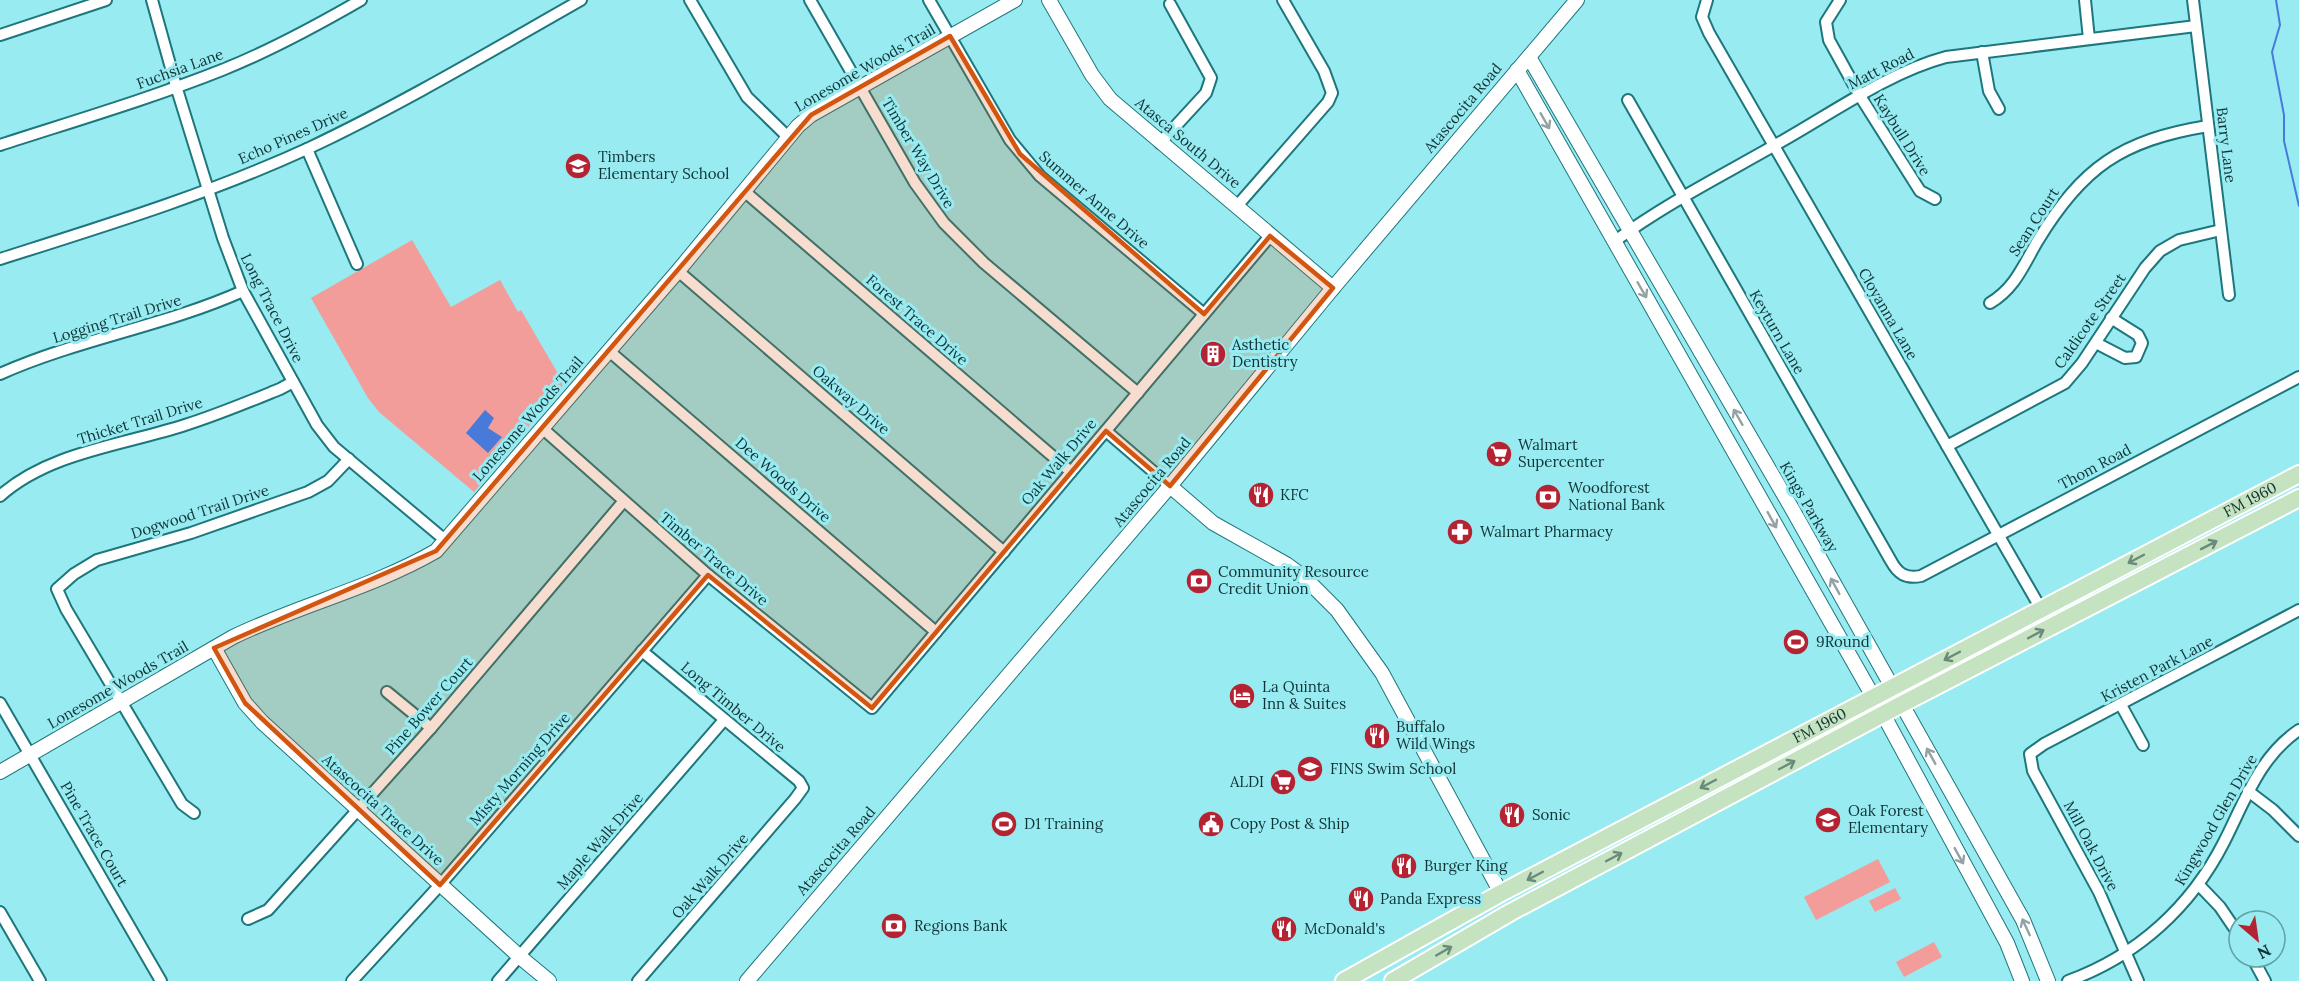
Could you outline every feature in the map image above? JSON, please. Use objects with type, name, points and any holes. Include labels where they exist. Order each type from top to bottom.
[{"type":"main road","name":"FM 1960","points":[[1344,981],[1501,893],[2299,474]]},
{"type":"main road","name":"FM 1960","points":[[1393,981],[1511,912],[1902,704],[2299,498]]},
{"type":"street","points":[[0,35],[106,0]]},
{"type":"street","name":"Long Trace Drive","points":[[152,0],[208,190],[233,268],[243,291],[317,425],[334,447],[445,540]]},
{"type":"street","name":"Fuchsia Lane","points":[[0,145],[90,117],[222,70],[306,31],[361,0]]},
{"type":"street","name":"Echo Pines Drive","points":[[0,258],[118,222],[208,190],[307,149],[407,99],[581,0]]},
{"type":"street","points":[[690,0],[747,97],[788,137]]},
{"type":"street","name":"Timber Way Drive","points":[[810,0],[915,183],[955,236],[1138,393]]},
{"type":"street","name":"Summer Anne Drive","points":[[929,0],[1010,140],[1028,164],[1204,314]]},
{"type":"street","name":"Lonesome Woods Trail","points":[[0,772],[258,625],[410,566],[436,551],[678,271],[788,137],[811,115],[1015,0]]},
{"type":"street","name":"Atasca South Drive","points":[[1049,0],[1101,90],[1160,143],[1333,288]]},
{"type":"street","points":[[1237,206],[1328,102],[1332,93],[1324,71],[1283,0]]},
{"type":"street","name":"Atascocita Road","points":[[747,981],[1170,486],[1333,288],[1577,0]]},
{"type":"street","name":"Cloyanna Lane","points":[[1707,0],[1702,17],[1709,33],[2041,609]]},
{"type":"street","name":"Kaybull Drive","points":[[1840,0],[1826,22],[1827,34],[1834,49],[1860,96],[1920,191],[1935,199]]},
{"type":"street","points":[[2085,0],[2088,39]]},
{"type":"street","name":"Barry Lane","points":[[2193,0],[2229,295]]},
{"type":"street","points":[[1160,143],[1206,93],[1211,78],[1170,4]]},
{"type":"street","name":"Matt Road","points":[[1615,241],[1683,198],[1860,96],[1930,61],[1982,52],[2196,26]]},
{"type":"street","points":[[1982,52],[1989,91],[1999,109]]},
{"type":"street","name":"Kings Parkway","points":[[1528,57],[1791,507],[1893,688],[2023,920],[2048,981]]},
{"type":"street","points":[[1517,70],[1883,714],[2007,943],[2022,981]]},
{"type":"street","name":"Keyturn Lane","points":[[1628,100],[1897,572],[1904,576]]},
{"type":"street","name":"Sean Court","points":[[1990,303],[2007,291],[2064,200],[2104,162],[2144,140],[2174,131],[2208,126]]},
{"type":"street","points":[[307,149],[357,264]]},
{"type":"street","name":"Forest Trace Drive","points":[[744,191],[1071,472]]},
{"type":"street","name":"Caldicote Street","points":[[1947,446],[2065,383],[2075,373],[2145,268],[2160,251],[2186,237],[2221,231]]},
{"type":"street","name":"Oak Walk Drive","points":[[872,708],[1270,236]]},
{"type":"street","name":"Oakway Drive","points":[[678,271],[1004,552]]},
{"type":"street","name":"Logging Trail Drive","points":[[0,374],[24,363],[154,324],[243,291]]},
{"type":"street","points":[[2096,343],[2125,358],[2136,357],[2142,343],[2138,335],[2111,318]]},
{"type":"street","name":"Dee Woods Drive","points":[[609,351],[936,632]]},
{"type":"street","name":"Thom Road","points":[[1904,576],[1921,576],[2299,377]]},
{"type":"street","name":"Thicket Trail Drive","points":[[0,496],[53,464],[100,448],[185,425],[280,390],[293,382]]},
{"type":"street","name":"Timber Trace Drive","points":[[542,428],[708,575],[872,708]]},
{"type":"street","points":[[1106,431],[1213,523],[1286,564],[1305,578],[1337,610],[1382,674],[1501,893]]},
{"type":"street","name":"Dogwood Trail Drive","points":[[120,702],[66,609],[57,589],[74,574],[98,560],[191,533],[308,492],[328,481],[349,459]]},
{"type":"street","name":"Pine Bower Court","points":[[248,919],[268,910],[431,728],[623,502]]},
{"type":"street","name":"Misty Morning Drive","points":[[352,981],[440,885],[708,575]]},
{"type":"street","name":"Kristen Park Lane","points":[[2030,754],[2044,744],[2299,610]]},
{"type":"street","name":"Atascocita Trace Drive","points":[[214,648],[245,703],[293,751],[549,981]]},
{"type":"street","name":"Long Timber Drive","points":[[642,651],[799,781],[802,788]]},
{"type":"street","points":[[387,692],[431,728]]},
{"type":"street","points":[[120,702],[182,804],[194,813]]},
{"type":"street","name":"Pine Trace Court","points":[[0,703],[161,981]]},
{"type":"street","points":[[2121,705],[2143,745]]},
{"type":"street","name":"Maple Walk Drive","points":[[498,981],[724,720]]},
{"type":"street","name":"Kingwood Glen Drive","points":[[2068,981],[2089,973],[2125,952],[2170,916],[2199,885],[2263,765],[2275,750],[2299,730]]},
{"type":"street","name":"Mill Oak Drive","points":[[2030,754],[2033,771],[2099,892],[2138,981]]},
{"type":"street","name":"Oak Walk Drive","points":[[638,981],[703,908],[802,788]]},
{"type":"street","points":[[2248,791],[2273,810],[2299,836]]},
{"type":"street","points":[[1947,834],[1968,822]]},
{"type":"street","points":[[2199,885],[2227,917]]},
{"type":"street","points":[[0,912],[40,981]]},
{"type":"highlighted area","points":[[950,36],[1020,154],[1204,314],[1270,236],[1333,288],[1170,486],[1106,431],[872,708],[708,575],[440,885],[245,703],[214,648],[436,551],[811,115]]},
{"type":"shaded area","points":[[412,240],[451,307],[500,280],[518,312],[521,310],[564,384],[474,492],[379,412],[368,398],[311,298]]},
{"type":"shaded area","points":[[1878,859],[1890,882],[1816,920],[1804,897]]},
{"type":"shaded area","points":[[1895,888],[1901,899],[1875,912],[1869,901]]},
{"type":"shaded area","points":[[1934,942],[1942,957],[1904,977],[1896,962]]},
{"type":"water","points":[[485,410],[494,418],[488,428],[502,437],[488,453],[466,433]]},
{"type":"waterway","points":[[2276,0],[2280,25],[2272,52],[2284,115],[2284,141],[2299,206]]},
{"type":"place","name":"Timbers Elementary School","points":[[578,166]]},
{"type":"place","name":"Asthetic Dentistry","points":[[1213,354]]},
{"type":"place","name":"Walmart Supercenter","points":[[1499,454]]},
{"type":"place","name":"KFC","points":[[1261,495]]},
{"type":"place","name":"Woodforest National Bank","points":[[1548,497]]},
{"type":"place","name":"Walmart Pharmacy","points":[[1460,532]]},
{"type":"place","name":"Community Resource Credit Union","points":[[1199,581]]},
{"type":"place","name":"9Round","points":[[1796,642]]},
{"type":"place","name":"La Quinta Inn & Suites","points":[[1242,696]]},
{"type":"place","name":"Buffalo Wild Wings","points":[[1377,736]]},
{"type":"place","name":"FINS Swim School","points":[[1310,769]]},
{"type":"place","name":"ALDI","points":[[1283,782]]},
{"type":"place","name":"Sonic","points":[[1512,815]]},
{"type":"place","name":"Oak Forest Elementary","points":[[1828,820]]},
{"type":"place","name":"D1 Training","points":[[1004,824]]},
{"type":"place","name":"Copy Post & Ship","points":[[1211,824]]},
{"type":"place","name":"Burger King","points":[[1404,866]]},
{"type":"place","name":"Panda Express","points":[[1361,899]]},
{"type":"place","name":"Regions Bank","points":[[894,926]]},
{"type":"place","name":"McDonald's","points":[[1284,929]]}]
